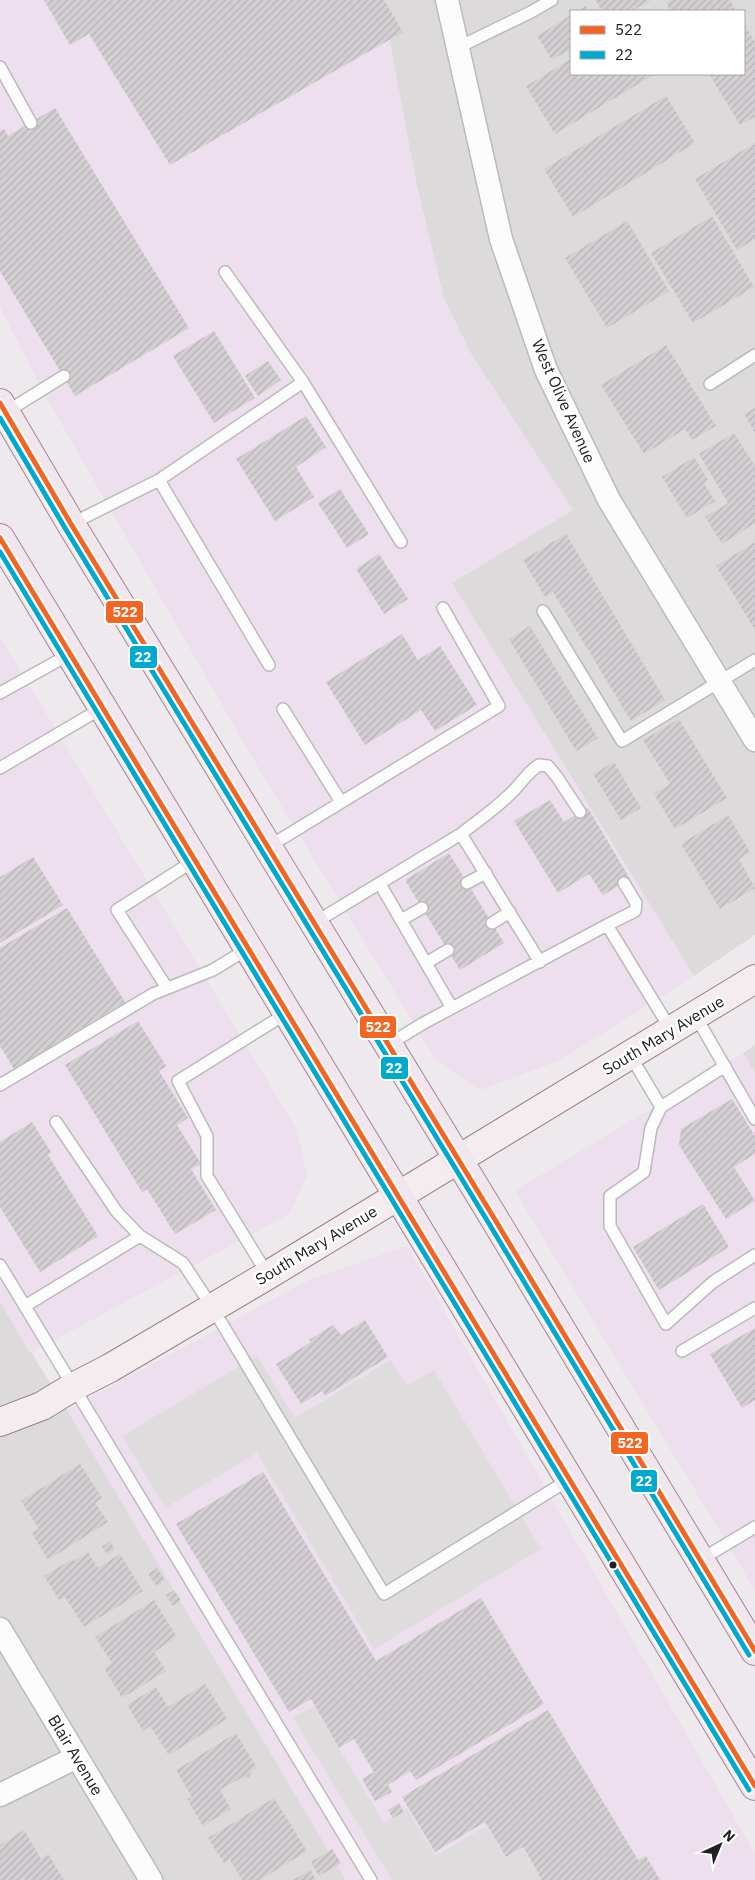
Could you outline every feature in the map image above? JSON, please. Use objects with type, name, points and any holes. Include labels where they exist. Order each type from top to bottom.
[{"type":"main road","points":[[3,408],[71,524],[755,1651]]},
{"type":"main road","points":[[0,538],[755,1786]]},
{"type":"main road","name":"South Mary Avenue","points":[[0,1422],[42,1406],[110,1368],[755,979]]},
{"type":"street","name":"West Olive Avenue","points":[[447,0],[501,239],[546,370],[609,500],[755,740]]},
{"type":"street","name":"Blair Avenue","points":[[0,1630],[151,1880]]},
{"type":"street","points":[[0,1794],[77,1757]]},
{"type":"lane","points":[[457,48],[552,0]]},
{"type":"lane","points":[[0,67],[31,123]]},
{"type":"lane","points":[[225,272],[303,382],[401,542]]},
{"type":"lane","points":[[710,384],[755,355]]},
{"type":"lane","points":[[3,408],[64,376]]},
{"type":"lane","points":[[71,524],[159,480],[303,382]]},
{"type":"lane","points":[[159,480],[269,666]]},
{"type":"lane","points":[[268,847],[499,706],[443,608]]},
{"type":"lane","points":[[543,611],[622,741],[755,660]]},
{"type":"lane","points":[[0,693],[70,654]]},
{"type":"lane","points":[[0,768],[102,708]]},
{"type":"lane","points":[[283,709],[341,802]]},
{"type":"lane","points":[[314,923],[461,834],[507,797],[520,785],[530,771],[539,765],[548,766],[580,812]]},
{"type":"lane","points":[[461,834],[540,962]]},
{"type":"lane","points":[[167,988],[117,910],[195,860]]},
{"type":"lane","points":[[467,883],[486,873]]},
{"type":"lane","points":[[388,1045],[452,1008],[635,911],[636,903],[624,883]]},
{"type":"lane","points":[[380,884],[452,1008]]},
{"type":"lane","points":[[401,920],[422,908]]},
{"type":"lane","points":[[492,923],[510,912]]},
{"type":"lane","points":[[607,925],[671,1030]]},
{"type":"lane","points":[[0,1085],[153,994],[213,970],[249,948]]},
{"type":"lane","points":[[426,963],[448,950]]},
{"type":"lane","points":[[268,1274],[208,1176],[207,1136],[178,1081],[287,1013]]},
{"type":"lane","points":[[695,1015],[755,1119]]},
{"type":"lane","points":[[630,1055],[661,1107]]},
{"type":"lane","points":[[725,1066],[661,1107],[651,1128],[644,1172],[610,1196],[610,1226],[666,1324],[713,1282],[755,1255]]},
{"type":"lane","points":[[56,1122],[117,1212],[140,1236],[183,1263],[212,1307],[384,1594],[570,1479]]},
{"type":"lane","points":[[25,1306],[140,1236]]},
{"type":"lane","points":[[0,1265],[370,1880]]},
{"type":"lane","points":[[682,1351],[755,1308]]},
{"type":"lane","points":[[700,1560],[755,1527]]},
{"type":"shaded area","points":[[0,0],[382,0],[416,182],[444,299],[470,352],[573,510],[452,583],[694,976],[558,1061],[480,1090],[436,1060],[250,754],[44,393],[0,307]]},
{"type":"shaded area","points":[[382,0],[755,0],[755,935],[694,976],[452,583],[470,352],[444,299],[416,182]]},
{"type":"shaded area","points":[[0,637],[297,1130],[307,1176],[289,1214],[30,1353],[0,1302]]},
{"type":"shaded area","points":[[755,1045],[755,1073],[743,1053]]},
{"type":"shaded area","points":[[743,1053],[755,1073],[755,1590],[515,1191]]},
{"type":"shaded area","points":[[407,1246],[755,1854],[755,1880],[346,1880],[67,1410],[311,1279]]},
{"type":"shaded area","points":[[0,1302],[67,1410],[346,1880],[0,1880]]},
{"type":"shaded area","points":[[257,1356],[295,1418],[391,1360],[407,1386],[434,1370],[541,1549],[374,1649],[257,1453],[165,1508],[122,1436]]},
{"type":"shaded area","points":[[314,1706],[384,1823],[407,1809],[435,1856],[486,1826],[506,1858],[522,1848],[542,1880],[392,1880],[293,1718]]},
{"type":"building","points":[[44,0],[384,0],[403,32],[170,165],[89,34],[70,45]]},
{"type":"building","points":[[595,0],[651,0],[634,10],[601,10]]},
{"type":"building","points":[[670,0],[730,0],[735,10],[670,10],[666,3]]},
{"type":"building","points":[[586,6],[588,10],[579,10]]},
{"type":"building","points":[[570,16],[570,50],[552,60],[537,36]]},
{"type":"building","points":[[745,26],[755,42],[755,117],[740,125],[710,75],[745,75]]},
{"type":"building","points":[[570,60],[570,75],[653,75],[555,134],[526,86]]},
{"type":"building","points":[[666,96],[695,143],[573,217],[544,169]]},
{"type":"building","points":[[55,108],[189,328],[75,396],[0,271],[0,131],[4,129],[8,136]]},
{"type":"building","points":[[755,143],[755,239],[737,250],[695,179]]},
{"type":"building","points":[[712,216],[754,287],[693,323],[651,253]]},
{"type":"building","points":[[627,221],[669,291],[607,328],[565,258]]},
{"type":"building","points":[[214,331],[255,398],[214,423],[173,356]]},
{"type":"building","points":[[666,345],[716,426],[692,440],[685,429],[644,454],[601,385]]},
{"type":"building","points":[[268,361],[281,380],[258,396],[245,376]]},
{"type":"building","points":[[755,408],[755,433],[744,414]]},
{"type":"building","points":[[306,416],[326,447],[296,467],[314,497],[275,521],[236,459]]},
{"type":"building","points":[[734,433],[755,466],[755,523],[722,544],[705,517],[728,503],[699,454]]},
{"type":"building","points":[[694,457],[708,480],[704,483],[715,501],[687,518],[662,477]]},
{"type":"building","points":[[340,489],[369,534],[347,548],[318,503]]},
{"type":"building","points":[[566,534],[665,700],[631,721],[553,592],[545,597],[523,560]]},
{"type":"building","points":[[755,542],[755,630],[716,566]]},
{"type":"building","points":[[379,554],[408,599],[384,614],[356,569]]},
{"type":"building","points":[[530,626],[598,738],[576,751],[509,639]]},
{"type":"building","points":[[402,634],[418,660],[440,646],[477,705],[435,731],[421,710],[365,745],[326,682]]},
{"type":"building","points":[[679,719],[727,798],[675,829],[654,794],[670,784],[643,740]]},
{"type":"building","points":[[614,762],[641,808],[621,820],[593,774]]},
{"type":"building","points":[[550,800],[564,822],[588,808],[630,879],[603,895],[589,874],[558,893],[514,821]]},
{"type":"building","points":[[728,815],[750,852],[739,859],[755,888],[720,909],[681,844]]},
{"type":"building","points":[[449,853],[504,943],[460,970],[405,880]]},
{"type":"building","points":[[33,857],[63,905],[0,943],[0,877]]},
{"type":"building","points":[[67,908],[125,1002],[14,1069],[0,1046],[0,948]]},
{"type":"building","points":[[138,1021],[166,1066],[159,1071],[188,1118],[177,1125],[201,1164],[191,1169],[216,1210],[175,1234],[147,1189],[142,1192],[65,1065]]},
{"type":"building","points":[[732,1099],[755,1136],[755,1154],[734,1167],[755,1201],[726,1219],[679,1145],[681,1129]]},
{"type":"building","points":[[32,1122],[51,1152],[48,1155],[98,1236],[40,1272],[0,1207],[0,1142]]},
{"type":"building","points":[[703,1204],[729,1247],[659,1290],[633,1247]]},
{"type":"building","points":[[365,1320],[388,1357],[325,1396],[322,1391],[301,1404],[276,1364],[311,1342],[309,1340],[333,1325],[341,1335]]},
{"type":"building","points":[[755,1328],[755,1400],[742,1408],[710,1354]]},
{"type":"building","points":[[80,1464],[102,1498],[95,1503],[108,1522],[48,1560],[32,1533],[39,1529],[21,1501]]},
{"type":"building","points":[[263,1472],[376,1661],[481,1598],[544,1704],[416,1780],[410,1771],[388,1785],[392,1792],[375,1801],[362,1779],[374,1772],[354,1739],[339,1748],[311,1699],[289,1712],[176,1524]]},
{"type":"building","points":[[110,1541],[115,1549],[107,1554],[102,1547]]},
{"type":"building","points":[[88,1552],[98,1568],[120,1554],[143,1591],[84,1627],[65,1597],[59,1600],[44,1576]]},
{"type":"building","points":[[157,1568],[165,1580],[157,1586],[148,1574]]},
{"type":"building","points":[[174,1590],[181,1600],[173,1606],[166,1595]]},
{"type":"building","points":[[154,1600],[177,1637],[154,1652],[166,1671],[122,1698],[104,1668],[112,1663],[95,1637]]},
{"type":"building","points":[[205,1684],[227,1719],[169,1755],[150,1726],[143,1731],[127,1705],[156,1687],[168,1707]]},
{"type":"building","points":[[548,1710],[638,1860],[646,1856],[660,1880],[542,1880],[523,1847],[506,1857],[485,1822],[435,1852],[402,1797]]},
{"type":"building","points":[[236,1733],[257,1768],[252,1770],[249,1777],[241,1778],[220,1790],[231,1809],[203,1826],[187,1799],[192,1797],[176,1770]]},
{"type":"building","points":[[274,1798],[307,1851],[260,1880],[242,1880],[230,1860],[224,1863],[208,1838]]},
{"type":"building","points":[[399,1803],[404,1812],[393,1818],[388,1810]]},
{"type":"building","points":[[24,1830],[41,1859],[48,1854],[64,1880],[25,1880],[24,1878],[21,1880],[0,1880],[0,1845]]},
{"type":"building","points":[[332,1849],[341,1863],[319,1876],[311,1862]]},
{"type":"building","points":[[310,1870],[316,1880],[293,1880]]},
{"type":"transit line","name":"522","points":[[0,403],[71,524],[494,1218],[755,1651]]},
{"type":"transit line","name":"22","points":[[0,418],[749,1655]]},
{"type":"transit line","name":"522","points":[[0,538],[755,1786]]},
{"type":"transit line","name":"22","points":[[0,552],[749,1790]]}]
